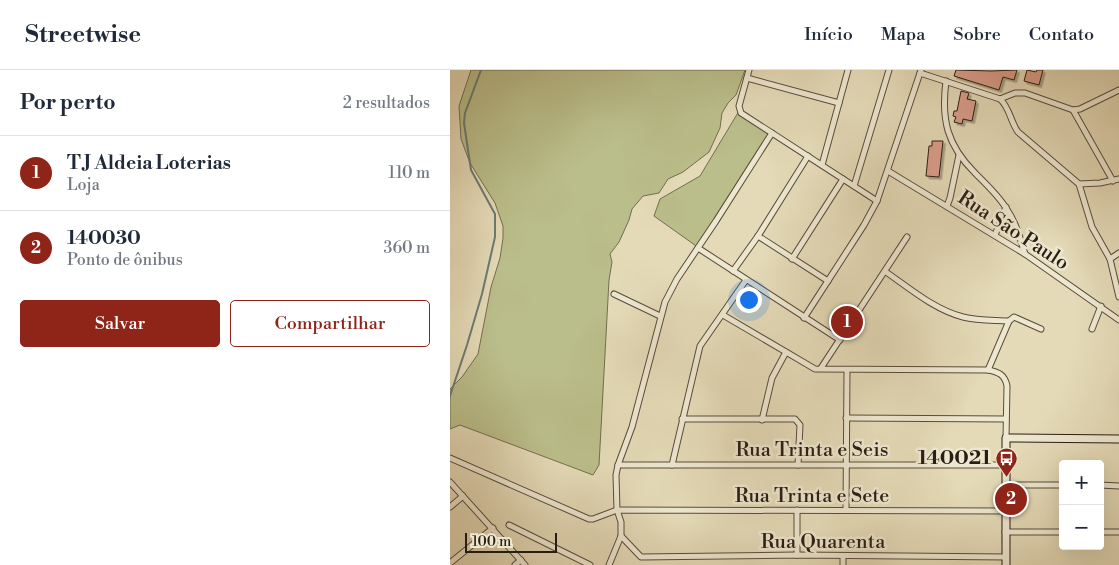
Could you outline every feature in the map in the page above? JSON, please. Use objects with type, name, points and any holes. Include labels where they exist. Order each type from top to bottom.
[{"type":"main road","points":[[1006,561],[1006,438],[1119,439]]},
{"type":"street","points":[[749,70],[739,106],[741,113],[877,201]]},
{"type":"street","points":[[822,165],[848,70]]},
{"type":"street","points":[[854,186],[889,70]]},
{"type":"street","points":[[804,318],[864,225],[877,201],[921,72],[1000,99],[1008,108],[1014,127],[1018,132],[1079,184],[1092,227],[1110,259],[1119,297]]},
{"type":"street","points":[[747,78],[839,103]]},
{"type":"street","points":[[946,82],[943,103],[944,116],[947,128],[959,155],[1006,207],[1017,230],[1024,254]]},
{"type":"street","points":[[1000,99],[1015,93],[1025,93],[1073,110],[1080,109],[1119,90]]},
{"type":"street","points":[[1073,110],[1113,181]]},
{"type":"street","points":[[609,565],[621,536],[621,522],[617,510],[616,475],[618,465],[632,427],[660,316],[669,291],[772,133]]},
{"type":"street","points":[[947,206],[959,155]]},
{"type":"street","points":[[733,271],[758,236],[808,156]]},
{"type":"street","name":"Rua São Paulo","points":[[888,171],[1024,254],[1119,320]]},
{"type":"street","points":[[792,259],[843,179]]},
{"type":"street","points":[[1079,184],[1119,179]]},
{"type":"street","points":[[995,236],[1006,207]]},
{"type":"street","points":[[758,236],[828,282]]},
{"type":"street","points":[[821,368],[886,272],[907,237]]},
{"type":"street","points":[[698,248],[840,340]]},
{"type":"street","points":[[1110,259],[1119,254]]},
{"type":"street","points":[[886,272],[926,299],[950,312],[972,318],[1009,321]]},
{"type":"street","points":[[672,465],[700,346],[746,280]]},
{"type":"street","points":[[614,294],[660,316]]},
{"type":"street","points":[[1092,329],[1100,306]]},
{"type":"street","points":[[723,315],[810,368],[847,370],[988,370],[998,372],[1003,375],[1007,386],[1006,438]]},
{"type":"street","points":[[988,370],[1012,318],[1017,318],[1041,329]]},
{"type":"street","points":[[762,420],[772,378],[786,352]]},
{"type":"street","points":[[846,510],[847,370]]},
{"type":"street","points":[[682,419],[762,420],[791,418],[798,421],[800,425],[798,465]]},
{"type":"street","points":[[846,418],[1006,419]]},
{"type":"street","points":[[450,458],[580,516],[593,519],[617,510]]},
{"type":"street","name":"Rua Trinta e Seis","points":[[618,465],[1006,465]]},
{"type":"street","points":[[450,482],[525,565]]},
{"type":"street","points":[[1006,485],[1059,485]]},
{"type":"street","points":[[1104,485],[1119,486]]},
{"type":"street","points":[[450,507],[463,496]]},
{"type":"street","name":"Rua Trinta e Sete","points":[[617,510],[1006,511]]},
{"type":"street","points":[[797,510],[797,556]]},
{"type":"street","points":[[509,525],[590,565]]},
{"type":"street","points":[[450,563],[493,528]]},
{"type":"street","points":[[1006,532],[1059,532]]},
{"type":"street","points":[[1104,532],[1119,532]]},
{"type":"street","name":"Rua Quarenta","points":[[621,536],[641,557],[843,556],[1006,561]]},
{"type":"street","points":[[843,556],[843,565]]},
{"type":"street","points":[[515,565],[521,560]]},
{"type":"green space","points":[[471,70],[745,70],[736,95],[722,113],[720,128],[709,152],[683,172],[668,179],[659,193],[643,196],[632,209],[619,242],[610,254],[612,262],[609,280],[599,465],[593,475],[460,425],[450,429],[450,389],[462,377],[478,354],[503,238],[503,226],[495,203],[470,163],[461,139],[459,106]]},
{"type":"green space","points":[[739,111],[774,133],[699,248],[654,216],[660,199],[700,176]]},
{"type":"building","points":[[956,70],[1017,70],[1014,80],[1003,77],[999,90],[954,76]]},
{"type":"building","points":[[1027,70],[1036,72],[1037,70],[1043,70],[1039,85],[1024,81]]},
{"type":"building","points":[[961,91],[969,93],[967,99],[976,101],[972,121],[963,119],[962,124],[954,122],[956,117],[953,116],[954,111],[957,111]]},
{"type":"building","points":[[932,141],[943,141],[939,177],[926,176],[929,146],[932,146]]},
{"type":"waterway","points":[[450,396],[482,294],[495,237],[495,214],[471,170],[464,123],[465,113],[481,70]]},
{"type":"place","name":"T J Aldeia Loterias","points":[[847,322]]},
{"type":"place","name":"140021","points":[[1007,477]]},
{"type":"place","name":"140030","points":[[1011,499]]}]
